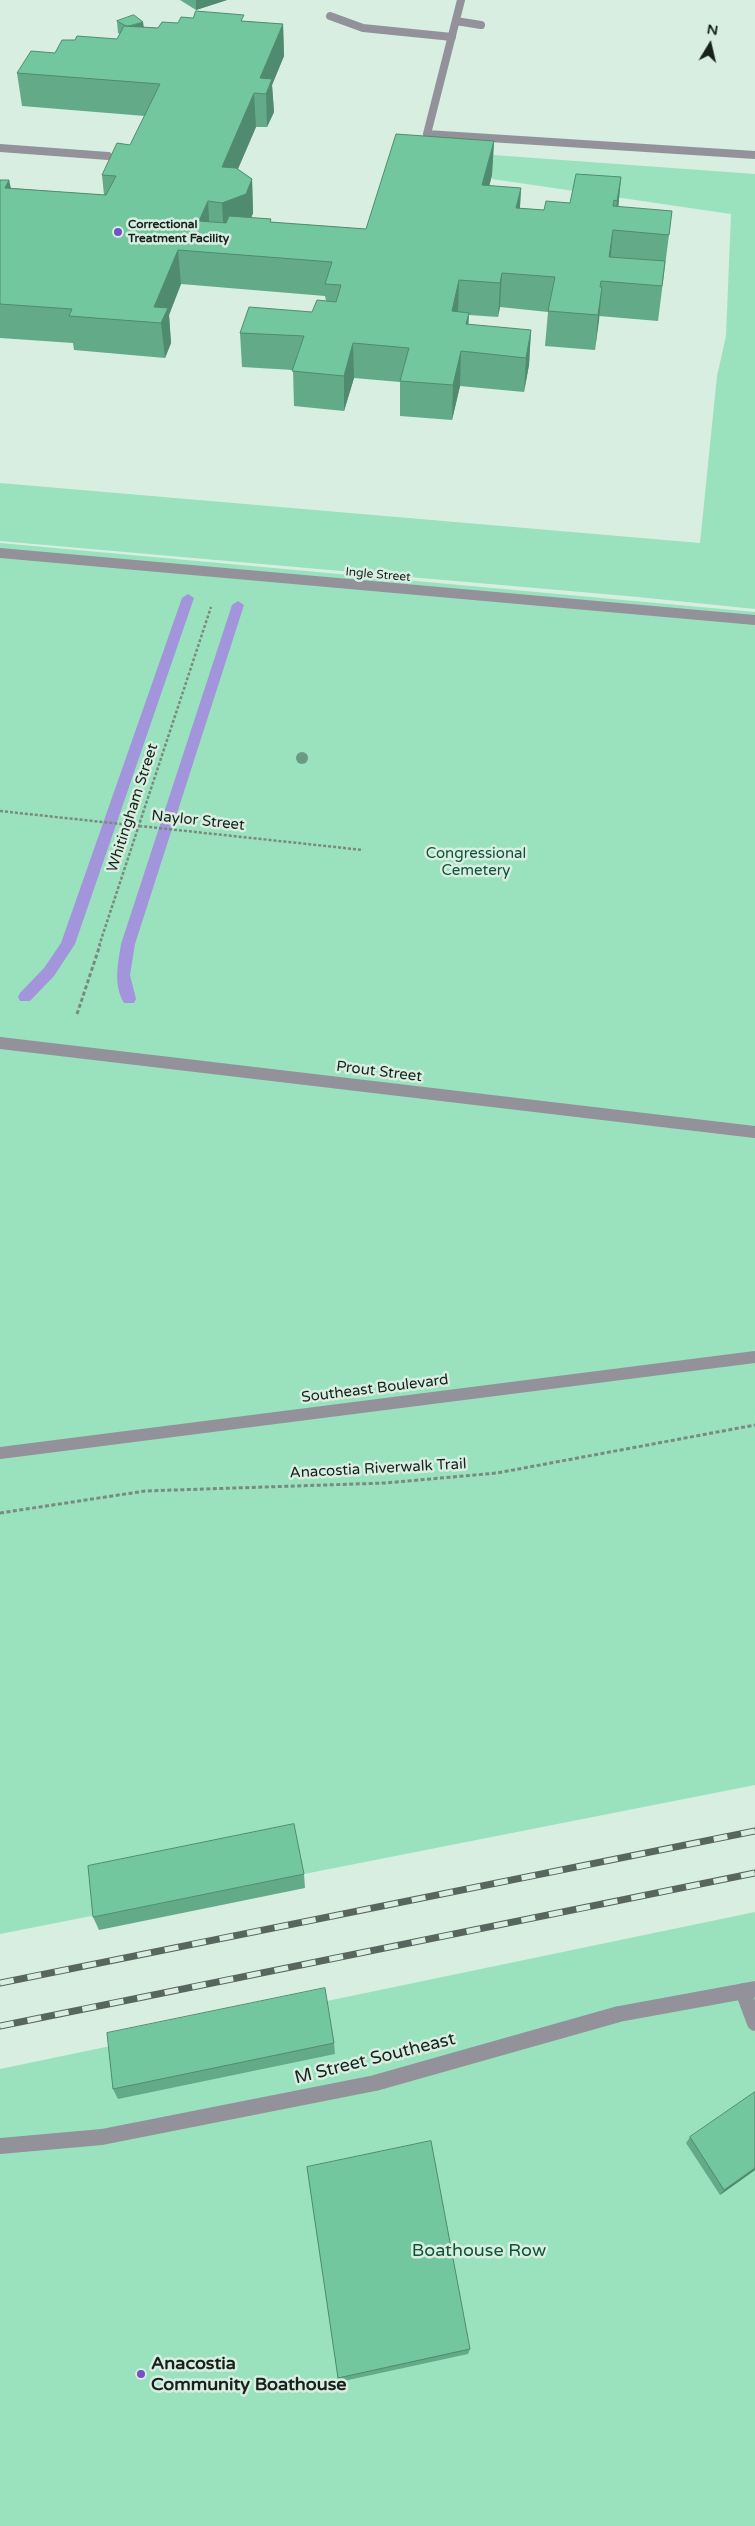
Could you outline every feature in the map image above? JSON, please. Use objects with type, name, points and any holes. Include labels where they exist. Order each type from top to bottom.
[{"type":"street","points":[[461,0],[427,134],[755,155]]},
{"type":"street","points":[[330,16],[363,28],[452,37]]},
{"type":"street","points":[[456,21],[481,25]]},
{"type":"street","points":[[0,148],[108,156]]},
{"type":"street","name":"Ingle Street","points":[[0,552],[222,574],[755,620]]},
{"type":"street","name":"Prout Street","points":[[0,1042],[755,1132]]},
{"type":"street","name":"Southeast Boulevard","points":[[0,1453],[755,1357]]},
{"type":"street","points":[[749,1990],[755,2022]]},
{"type":"street","name":"M Street Southeast","points":[[0,2146],[102,2137],[374,2083],[619,2014],[749,1990]]},
{"type":"path","name":"Whitingham Street","points":[[65,1050],[222,574]]},
{"type":"path","name":"Naylor Street","points":[[0,811],[363,850]]},
{"type":"path","name":"Anacostia Riverwalk Trail","points":[[0,1513],[146,1491],[385,1483],[497,1473],[755,1425]]},
{"type":"green space","points":[[493,155],[755,174],[755,609],[0,541],[0,483],[700,543],[717,376],[726,336],[731,214],[492,179]]},
{"type":"green space","name":"Congressional Cemetery","points":[[0,543],[755,612],[755,1785],[0,1934]]},
{"type":"green space","name":"Boathouse Row","points":[[755,1912],[755,2526],[0,2526],[0,2069]]},
{"type":"building","name":"Correctional Treatment Facility","points":[[196,11],[244,15],[241,21],[283,24],[260,78],[272,79],[266,94],[254,93],[222,167],[236,168],[252,179],[246,194],[222,203],[208,201],[199,221],[226,223],[229,216],[271,219],[270,222],[366,229],[396,134],[494,141],[482,185],[521,188],[516,208],[544,210],[546,201],[570,203],[576,174],[621,177],[617,201],[614,200],[613,206],[672,211],[669,235],[613,230],[609,257],[665,261],[662,286],[601,281],[600,287],[602,287],[598,315],[548,311],[555,277],[502,273],[500,283],[459,280],[452,311],[469,313],[466,324],[531,330],[526,358],[461,351],[453,385],[400,381],[409,348],[353,343],[344,376],[292,371],[304,336],[240,333],[249,307],[312,312],[317,300],[336,302],[341,285],[325,284],[332,262],[178,250],[154,307],[168,308],[161,323],[69,316],[72,309],[0,304],[0,180],[9,180],[5,188],[106,195],[116,176],[102,175],[117,143],[130,145],[160,84],[17,73],[31,51],[55,53],[62,40],[75,40],[77,36],[117,39],[124,26],[158,28],[162,22],[178,23],[181,17],[193,18]]},
{"type":"building","points":[[134,15],[143,22],[126,26],[117,21]]},
{"type":"building","points":[[294,1824],[304,1874],[93,1917],[88,1866]]},
{"type":"building","points":[[325,1988],[334,2043],[113,2089],[107,2033]]},
{"type":"building","points":[[755,2092],[755,2168],[724,2190],[690,2137]]},
{"type":"building","points":[[431,2141],[470,2349],[338,2378],[307,2167]]},
{"type":"waterway","points":[[25,997],[49,972],[68,944],[188,598]]},
{"type":"waterway","points":[[129,999],[123,975],[128,944],[238,605]]},
{"type":"railway","points":[[0,1983],[755,1831]]},
{"type":"railway","points":[[0,2026],[755,1873]]},
{"type":"place","name":"Correctional Treatment Facility","points":[[118,232]]},
{"type":"place","name":"Anacostia Community Boathouse","points":[[141,2374]]}]
